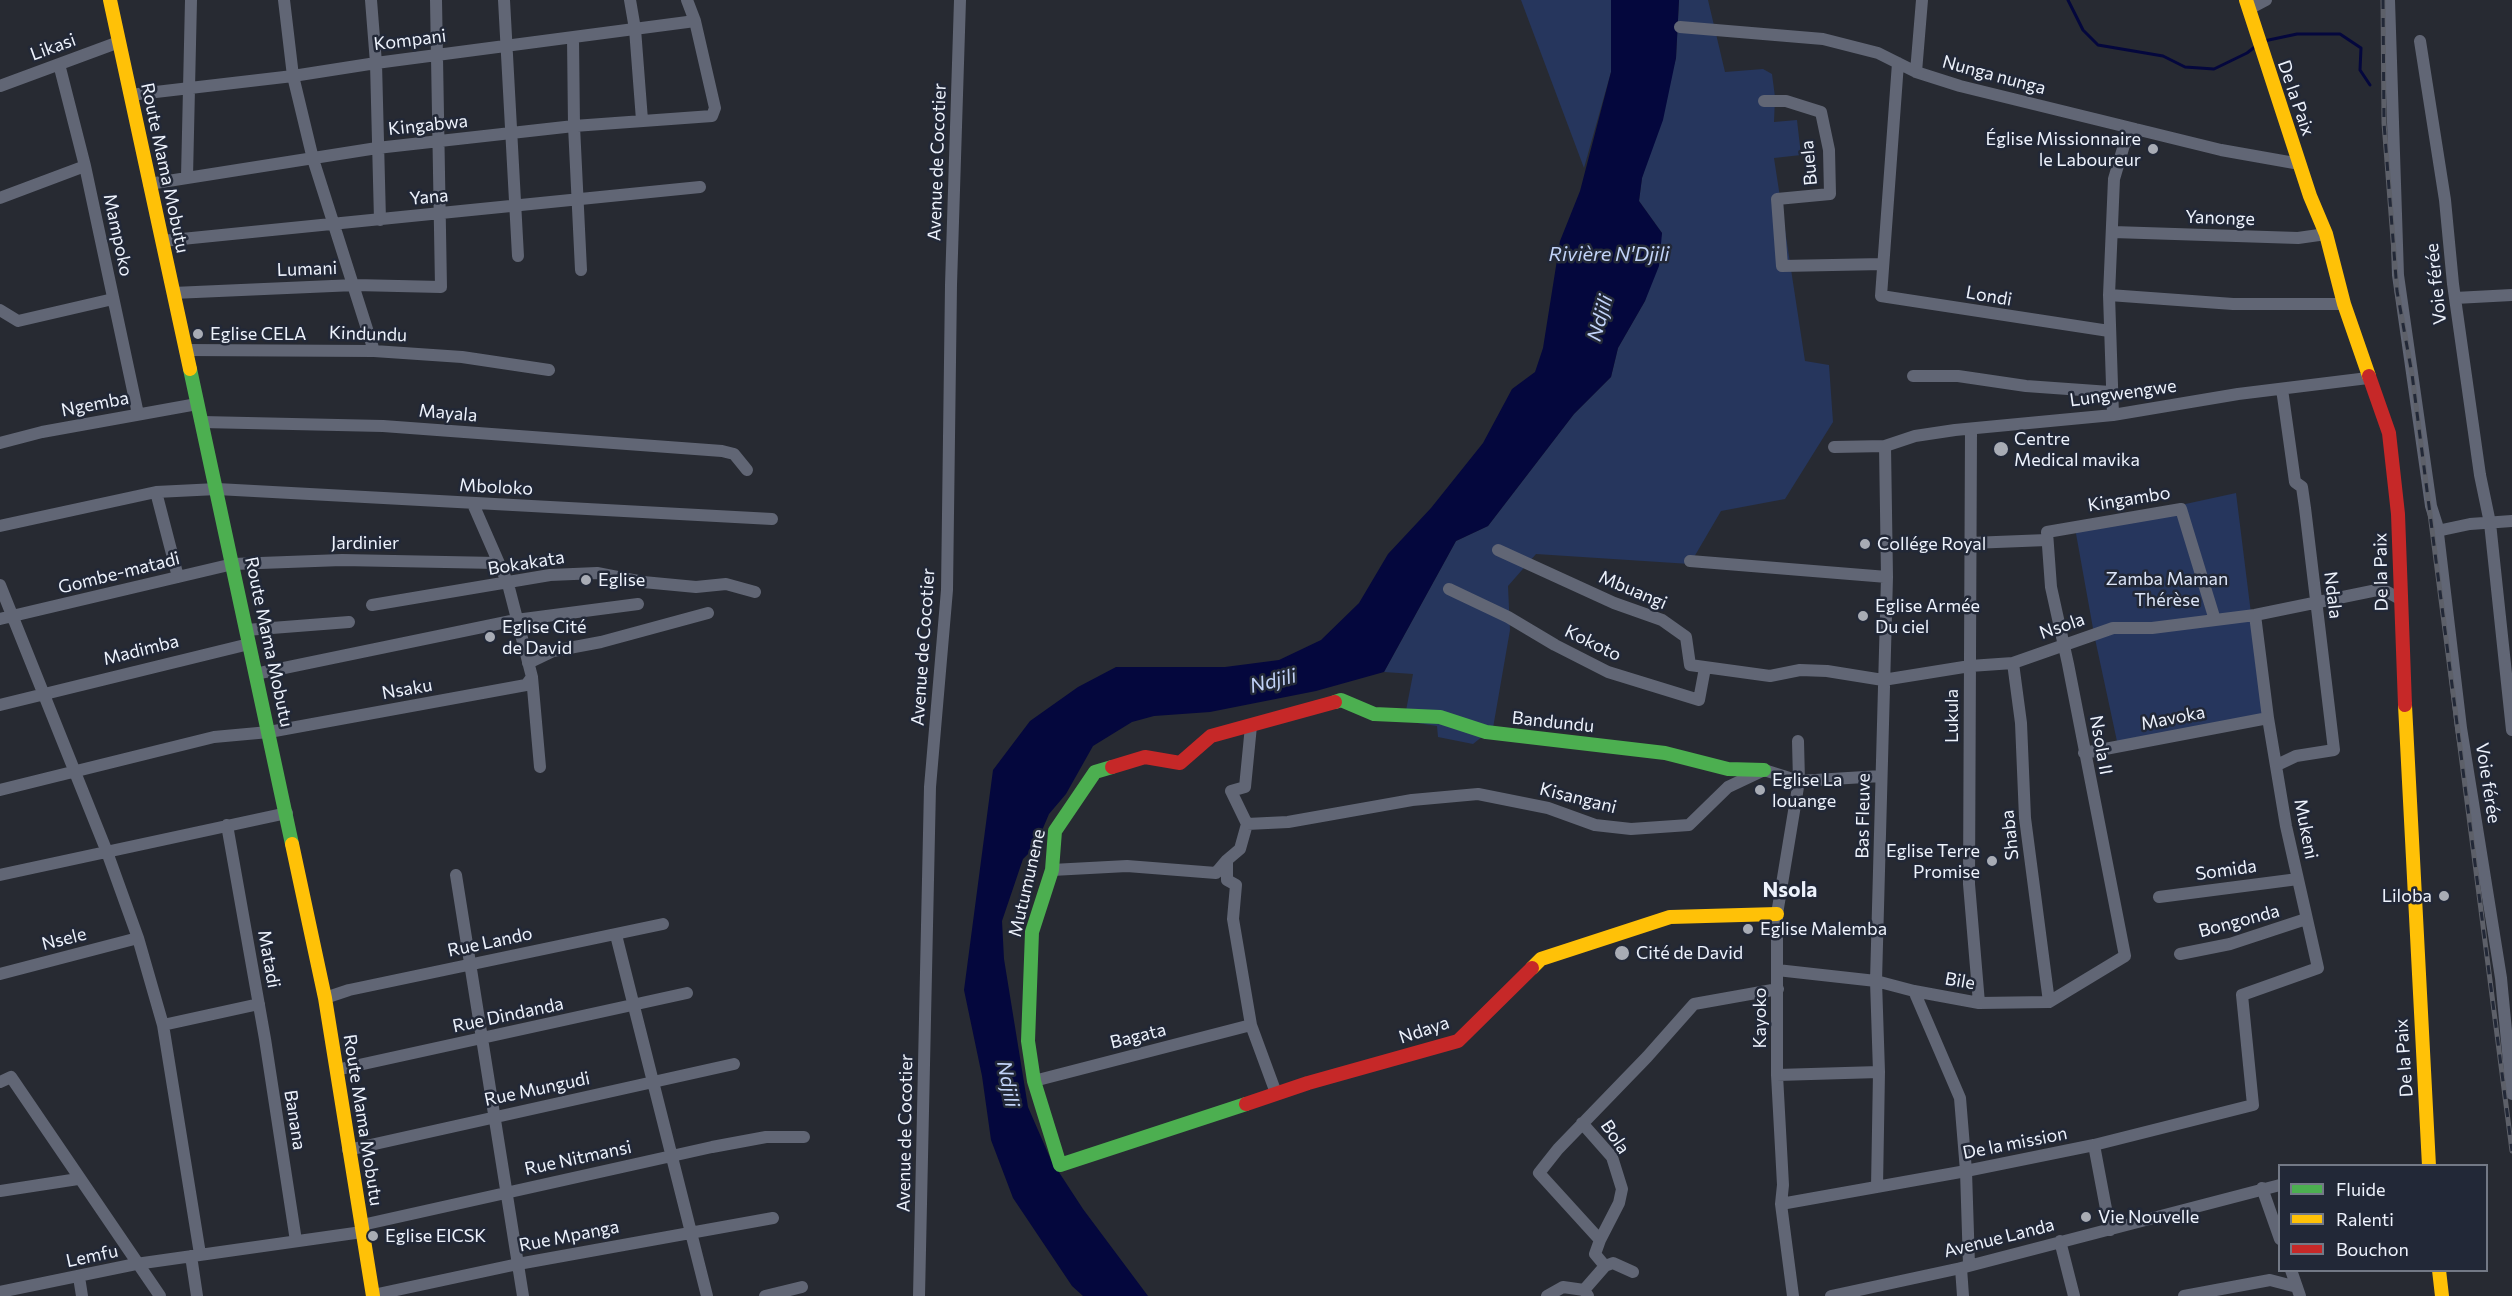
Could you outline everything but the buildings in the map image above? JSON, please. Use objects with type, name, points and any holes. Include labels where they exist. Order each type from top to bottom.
[{"type":"street","name":"Route Mama Mobutu","points":[[110,0],[287,813],[325,998],[373,1296]]},
{"type":"street","points":[[187,177],[191,0]]},
{"type":"street","points":[[284,0],[293,76],[313,159],[355,285],[374,351]]},
{"type":"street","points":[[371,0],[376,63],[380,220]]},
{"type":"street","points":[[436,0],[439,55],[440,215]]},
{"type":"street","points":[[504,0],[518,255]]},
{"type":"street","points":[[630,0],[635,28],[642,120]]},
{"type":"street","points":[[687,0],[695,21]]},
{"type":"street","name":"Avenue de Cocotier","points":[[920,1296],[930,787],[947,590],[951,285],[960,0]]},
{"type":"street","points":[[1916,72],[1922,0]]},
{"type":"street","points":[[2247,4],[2266,0]]},
{"type":"street","name":"Voie férée","points":[[2389,0],[2398,275],[2431,506],[2437,531],[2461,728],[2501,978],[2512,1094]]},
{"type":"street","name":"De la Paix","points":[[2247,4],[2300,164],[2326,234],[2344,304],[2389,433],[2398,514],[2400,599],[2429,1164]]},
{"type":"street","name":"Kompani","points":[[130,95],[189,86],[293,76],[695,21]]},
{"type":"street","name":"Kingabwa","points":[[149,184],[377,148],[574,126],[712,116],[715,108],[695,21]]},
{"type":"street","name":"Nunga nunga","points":[[1680,27],[1823,39],[1878,53],[1916,72],[1960,86],[2221,150],[2300,164]]},
{"type":"street","points":[[573,38],[574,126],[581,270]]},
{"type":"street","name":"Voie férée","points":[[2420,40],[2445,200],[2455,298],[2480,475],[2490,523],[2512,730]]},
{"type":"street","name":"Likasi","points":[[0,86],[119,42]]},
{"type":"street","points":[[1883,264],[1898,63]]},
{"type":"street","name":"Mampoko","points":[[59,64],[85,166],[138,414]]},
{"type":"street","name":"Buela","points":[[1764,101],[1786,101],[1821,112],[1829,150],[1830,194],[1777,200],[1782,266],[1883,264]]},
{"type":"street","points":[[2113,415],[2110,393],[2109,296],[2114,177],[2124,145],[2135,129]]},
{"type":"street","points":[[0,198],[85,166]]},
{"type":"street","name":"Yana","points":[[162,241],[440,215],[700,187]]},
{"type":"street","name":"Lumani","points":[[174,293],[355,285],[441,287],[440,215]]},
{"type":"street","name":"Yanonge","points":[[2113,232],[2298,238],[2326,234]]},
{"type":"street","name":"Londi","points":[[1883,264],[1880,291],[1883,296],[2109,331]]},
{"type":"street","points":[[2455,298],[2512,295]]},
{"type":"street","points":[[2109,296],[2233,304],[2344,304]]},
{"type":"street","points":[[0,310],[18,321],[113,299]]},
{"type":"street","name":"Kindundu","points":[[185,350],[374,351],[462,357],[549,370]]},
{"type":"street","points":[[1913,376],[1958,376],[2026,386],[2110,393]]},
{"type":"street","name":"Lungwengwe","points":[[1834,447],[1885,446],[1915,436],[2113,415],[2308,383],[2368,378]]},
{"type":"street","name":"Ndala","points":[[2277,765],[2296,756],[2334,750],[2302,487],[2295,483],[2282,389]]},
{"type":"street","name":"Ngemba","points":[[0,443],[197,404]]},
{"type":"street","name":"Mayala","points":[[202,422],[383,426],[690,450],[734,454],[747,470]]},
{"type":"street","name":"Lukula","points":[[1971,430],[1969,884],[1979,1003]]},
{"type":"street","name":"Bas Fleuve","points":[[1877,1187],[1879,1072],[1876,981],[1887,577],[1885,446]]},
{"type":"street","points":[[0,526],[156,492],[217,489]]},
{"type":"street","name":"Mboloko","points":[[217,489],[772,519]]},
{"type":"street","points":[[156,492],[178,577]]},
{"type":"street","points":[[473,504],[508,584],[532,677],[540,767]]},
{"type":"street","name":"Kingambo","points":[[2047,540],[2048,532],[2181,509],[2215,620]]},
{"type":"street","points":[[2437,531],[2470,524],[2512,521]]},
{"type":"street","points":[[1971,543],[2047,540]]},
{"type":"street","name":"Nsola II","points":[[2047,540],[2051,587],[2125,956],[2049,1002]]},
{"type":"street","name":"Mbuangi","points":[[1498,550],[1614,603],[1662,620],[1686,637],[1690,665],[1705,668]]},
{"type":"street","name":"Jardinier","points":[[233,564],[342,560],[497,563]]},
{"type":"street","points":[[1690,561],[1887,577]]},
{"type":"street","name":"Gombe-matadi","points":[[0,619],[233,564]]},
{"type":"street","name":"Bokakata","points":[[372,605],[508,584],[550,575],[597,573],[643,582],[696,587],[726,584],[755,592]]},
{"type":"street","points":[[0,585],[73,772],[107,852],[138,938],[163,1025],[196,1255],[197,1296]]},
{"type":"street","name":"Kokoto","points":[[1449,589],[1509,617],[1555,645],[1608,672],[1699,700],[1705,668]]},
{"type":"street","name":"Nsola","points":[[1705,668],[1770,676],[1800,670],[1827,671],[1883,680],[1970,666],[2013,663],[2064,643],[2113,628],[2152,628],[2255,615],[2382,589],[2400,599]]},
{"type":"street","points":[[255,674],[516,620],[638,604]]},
{"type":"street","points":[[528,663],[553,651],[601,642],[708,613]]},
{"type":"street","name":"Mukeni","points":[[2253,1105],[2242,995],[2318,968],[2298,879],[2268,718],[2255,615]]},
{"type":"street","points":[[246,630],[349,622]]},
{"type":"street","name":"Madimba","points":[[0,705],[212,651],[249,644]]},
{"type":"street","name":"Shaba","points":[[2013,663],[2021,733],[2025,818],[2049,1002]]},
{"type":"street","name":"Nsaku","points":[[269,732],[526,685],[532,677]]},
{"type":"street","name":"Mutumunene","points":[[1060,1165],[1034,1081],[1028,1041],[1032,932],[1052,870],[1055,831],[1095,772],[1145,757],[1180,763],[1211,736],[1341,700]]},
{"type":"street","name":"Bandundu","points":[[1341,700],[1374,714],[1440,717],[1486,732],[1537,740],[1665,753],[1728,768],[1764,770]]},
{"type":"street","name":"Mavoka","points":[[2084,753],[2268,718]]},
{"type":"street","points":[[1052,870],[1127,866],[1216,873],[1240,849],[1247,824],[1231,791],[1245,787],[1251,726]]},
{"type":"street","points":[[0,790],[214,737],[269,732]]},
{"type":"street","name":"Kayoko","points":[[1793,1296],[1781,1204],[1783,1185],[1777,1075],[1777,914],[1799,781],[1798,741]]},
{"type":"street","points":[[1764,770],[1799,781],[1881,776]]},
{"type":"street","name":"Kisangani","points":[[1247,824],[1288,822],[1412,800],[1478,794],[1548,808],[1595,825],[1630,829],[1689,825],[1728,788],[1764,770]]},
{"type":"street","points":[[0,875],[287,813]]},
{"type":"street","name":"Matadi","points":[[163,1025],[259,1004],[227,825]]},
{"type":"street","points":[[1227,860],[1227,880],[1236,885],[1233,920],[1251,1025],[1276,1093]]},
{"type":"street","points":[[456,875],[523,1296]]},
{"type":"street","name":"Somida","points":[[2158,897],[2298,879]]},
{"type":"street","name":"Ndaya","points":[[1060,1165],[1276,1093],[1458,1041],[1541,958],[1670,917],[1777,914]]},
{"type":"street","name":"Bongonda","points":[[2180,954],[2230,944],[2307,919]]},
{"type":"street","name":"Rue Lando","points":[[325,998],[349,990],[663,924]]},
{"type":"street","points":[[616,935],[674,1156],[690,1232],[707,1296]]},
{"type":"street","name":"Nsele","points":[[0,974],[138,938]]},
{"type":"street","name":"Bile","points":[[1777,970],[1876,981],[1914,991],[1979,1003],[2049,1002]]},
{"type":"street","points":[[1605,1266],[1595,1254],[1600,1240],[1539,1173],[1582,1123],[1647,1057],[1694,1004],[1778,988]]},
{"type":"street","points":[[1914,991],[1960,1098],[1966,1171],[1963,1296]]},
{"type":"street","name":"Rue Dindanda","points":[[336,1070],[687,993]]},
{"type":"street","name":"Banana","points":[[259,1004],[296,1241]]},
{"type":"street","name":"Bagata","points":[[1034,1081],[1251,1025]]},
{"type":"street","name":"Rue Mungudi","points":[[348,1150],[734,1064]]},
{"type":"street","points":[[1777,1075],[1879,1072]]},
{"type":"street","points":[[6,1079],[160,1296]]},
{"type":"street","name":"De la mission","points":[[1781,1204],[1966,1171],[2094,1145],[2253,1105]]},
{"type":"street","name":"Bola","points":[[1582,1123],[1612,1157],[1622,1189],[1619,1203],[1600,1240]]},
{"type":"street","name":"Rue Nitmansi","points":[[362,1228],[506,1192],[766,1137],[804,1137]]},
{"type":"street","points":[[2094,1145],[2110,1230]]},
{"type":"street","points":[[0,1191],[78,1179]]},
{"type":"street","name":"Avenue Landa","points":[[1831,1296],[1965,1267],[2278,1185]]},
{"type":"street","points":[[2262,1188],[2278,1233]]},
{"type":"street","name":"Rue Mpanga","points":[[373,1296],[518,1264],[772,1218]]},
{"type":"street","points":[[196,1255],[296,1241],[362,1228]]},
{"type":"street","points":[[2060,1241],[2074,1296]]},
{"type":"street","name":"Lemfu","points":[[0,1292],[136,1264],[196,1255]]},
{"type":"street","points":[[1547,1296],[1563,1287],[1586,1293],[1605,1266],[1613,1263],[1633,1272]]},
{"type":"street","points":[[2292,1272],[2298,1292]]},
{"type":"street","points":[[2439,1272],[2442,1296]]},
{"type":"street","points":[[79,1277],[82,1296]]},
{"type":"street","points":[[2184,1296],[2270,1280],[2298,1292]]},
{"type":"street","points":[[765,1296],[802,1287]]},
{"type":"green space","points":[[1521,0],[1611,0],[1611,72],[1584,168]]},
{"type":"green space","points":[[1679,0],[1708,0],[1725,72],[1763,69],[1772,74],[1775,97],[1774,122],[1797,120],[1801,155],[1774,158],[1805,361],[1829,365],[1833,422],[1785,499],[1721,511],[1690,564],[1536,554],[1508,586],[1510,630],[1493,728],[1473,744],[1438,737],[1437,726],[1404,721],[1413,674],[1384,672],[1456,541],[1488,526],[1574,414],[1611,377],[1618,348],[1645,301],[1662,233],[1639,201],[1642,178],[1676,58]]},
{"type":"green space","name":"Zamba Maman Thérèse","points":[[2236,493],[2264,718],[2118,746],[2094,634],[2075,528]]},
{"type":"water","name":"Rivière N'Djili","points":[[1611,0],[1679,0],[1676,58],[1663,120],[1642,178],[1639,201],[1662,233],[1659,266],[1645,301],[1618,348],[1611,377],[1574,414],[1488,526],[1456,541],[1384,672],[1316,691],[1210,712],[1154,716],[1132,722],[1093,746],[1066,794],[1049,814],[1035,847],[1023,859],[1002,921],[1004,959],[1028,1107],[1051,1160],[1083,1209],[1148,1296],[1083,1296],[1072,1286],[1013,1198],[991,1140],[982,1076],[964,990],[993,770],[1030,721],[1078,687],[1116,667],[1225,667],[1279,660],[1321,640],[1359,603],[1388,554],[1431,508],[1483,443],[1512,389],[1535,372],[1543,348],[1560,241],[1580,191],[1611,72]]},
{"type":"waterway","points":[[2068,0],[2083,30],[2098,45],[2163,56],[2185,67],[2214,69],[2247,53],[2256,46]]},
{"type":"waterway","points":[[2264,41],[2297,34],[2340,34],[2361,48],[2360,70],[2370,85]]},
{"type":"railway","points":[[2383,0],[2384,123],[2397,291],[2412,374],[2512,1151]]},
{"type":"traffic: fast","points":[[190,369],[292,844]]},
{"type":"traffic: fast","points":[[1335,702],[1341,700],[1374,714],[1440,717],[1486,732],[1665,753],[1728,769],[1764,770]]},
{"type":"traffic: fast","points":[[1112,767],[1095,772],[1055,831],[1052,870],[1032,932],[1028,1041],[1034,1081],[1060,1165],[1246,1104]]},
{"type":"traffic: slow","points":[[110,0],[190,369]]},
{"type":"traffic: slow","points":[[2246,0],[2310,196],[2326,234],[2344,304],[2369,376]]},
{"type":"traffic: slow","points":[[2405,705],[2429,1164]]},
{"type":"traffic: slow","points":[[292,844],[325,998],[373,1296]]},
{"type":"traffic: slow","points":[[1532,968],[1541,959],[1670,917],[1777,914]]},
{"type":"traffic: slow","points":[[2439,1272],[2442,1296]]},
{"type":"traffic: jam","points":[[2369,376],[2389,433],[2398,514],[2405,705]]},
{"type":"traffic: jam","points":[[1112,767],[1145,757],[1180,763],[1211,736],[1335,702]]},
{"type":"traffic: jam","points":[[1246,1104],[1308,1083],[1458,1041],[1532,968]]},
{"type":"place","name":"Église Missionnaire le Laboureur","points":[[2153,149]]},
{"type":"place","name":"Eglise CELA","points":[[198,334]]},
{"type":"place","name":"Centre Medical mavika","points":[[2001,449]]},
{"type":"place","name":"Collége Royal","points":[[1865,544]]},
{"type":"place","name":"Eglise","points":[[586,580]]},
{"type":"place","name":"Eglise Armée Du ciel","points":[[1863,616]]},
{"type":"place","name":"Eglise Cité de David","points":[[490,637]]},
{"type":"place","name":"Eglise La louange","points":[[1760,790]]},
{"type":"place","name":"Eglise Terre Promise","points":[[1992,861]]},
{"type":"place","name":"Liloba","points":[[2444,896]]},
{"type":"place","name":"Eglise Malemba","points":[[1748,929]]},
{"type":"place","name":"Cité de David","points":[[1622,953]]},
{"type":"place","name":"Vie Nouvelle","points":[[2086,1217]]},
{"type":"place","name":"Eglise EICSK","points":[[373,1236]]},
{"type":"district","name":"Nsola","points":[[1790,890]]},
{"type":"water label","name":"Ndjili","points":[[1600,318]]},
{"type":"water label","name":"Ndjili","points":[[1273,681]]},
{"type":"water label","name":"Ndjili","points":[[1008,1084]]}]
